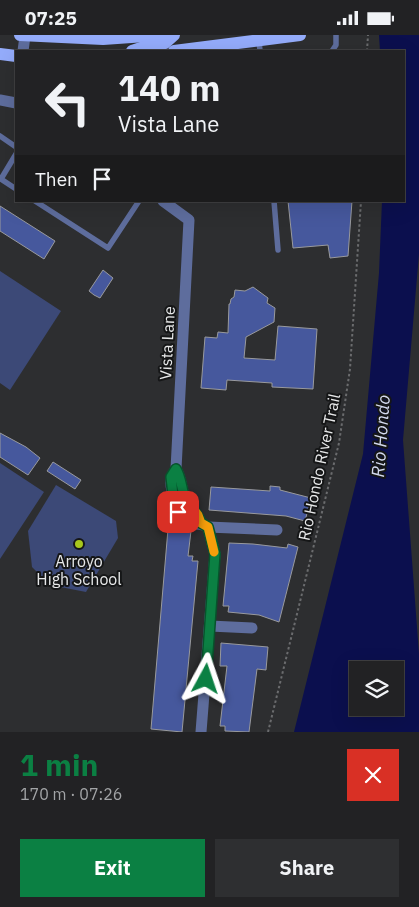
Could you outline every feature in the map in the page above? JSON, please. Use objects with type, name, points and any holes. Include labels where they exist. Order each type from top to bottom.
[{"type":"main road","points":[[23,35],[104,39],[160,35]]},
{"type":"main road","points":[[135,50],[166,43],[174,35]]},
{"type":"main road","points":[[198,50],[300,35]]},
{"type":"main road","points":[[0,54],[15,56]]},
{"type":"street","points":[[23,35],[23,50]]},
{"type":"street","points":[[0,100],[15,103]]},
{"type":"street","name":"Vista Lane","points":[[164,202],[190,220],[176,469],[171,477],[173,495],[178,512],[183,518],[190,523],[205,525]]},
{"type":"street","points":[[201,732],[215,554],[205,525],[278,530]]},
{"type":"street","points":[[210,626],[252,629]]},
{"type":"lane","points":[[333,50],[336,45],[336,35]]},
{"type":"lane","points":[[0,136],[15,146]]},
{"type":"lane","points":[[15,156],[0,179],[15,188]]},
{"type":"lane","points":[[37,202],[108,248],[138,202]]},
{"type":"lane","points":[[274,202],[278,250]]},
{"type":"path","points":[[367,50],[368,35]]},
{"type":"path","name":"Rio Hondo River Trail","points":[[268,732],[339,443],[350,369],[361,202]]},
{"type":"shaded area","points":[[0,271],[61,311],[10,390],[0,383]]},
{"type":"shaded area","points":[[0,463],[44,492],[0,559]]},
{"type":"shaded area","points":[[56,485],[116,521],[118,538],[86,592],[50,585],[32,567],[28,531]]},
{"type":"water","name":"Rio Hondo","points":[[379,35],[419,35],[419,254],[403,440],[419,654],[419,732],[294,732],[363,454],[379,273],[382,202],[405,202],[405,50],[380,50]]},
{"type":"building","points":[[288,202],[352,202],[348,256],[330,258],[328,245],[293,248]]},
{"type":"building","points":[[0,206],[55,241],[44,259],[0,231]]},
{"type":"building","points":[[103,270],[113,278],[100,298],[89,291]]},
{"type":"building","points":[[253,287],[268,298],[267,303],[275,308],[274,322],[246,337],[244,358],[275,360],[278,326],[317,329],[313,389],[272,387],[272,383],[227,380],[226,390],[201,388],[205,337],[217,338],[218,332],[228,333],[229,304],[234,297],[235,290],[245,291]]},
{"type":"building","points":[[0,433],[26,447],[40,458],[28,475],[0,457]]},
{"type":"building","points":[[53,462],[81,480],[75,489],[47,471]]},
{"type":"building","points":[[270,486],[280,487],[280,490],[311,498],[305,521],[286,516],[209,510],[211,487],[270,491]]},
{"type":"building","points":[[168,529],[191,531],[188,556],[193,556],[192,561],[198,561],[182,732],[151,729]]},
{"type":"building","points":[[229,543],[287,548],[288,544],[298,547],[279,622],[259,615],[228,612],[229,606],[223,606]]},
{"type":"building","points":[[221,643],[268,647],[266,670],[257,669],[249,732],[225,731],[225,726],[220,726],[227,666],[220,666]]},
{"type":"slow traffic","points":[[192,507],[201,523],[208,527],[214,552]]},
{"type":"place","name":"Arroyo High School","points":[[79,544]]},
{"type":"route","points":[[178,512],[173,495],[171,477],[176,469],[181,476],[186,498],[198,515],[201,523],[208,527],[215,554],[206,679]]}]
